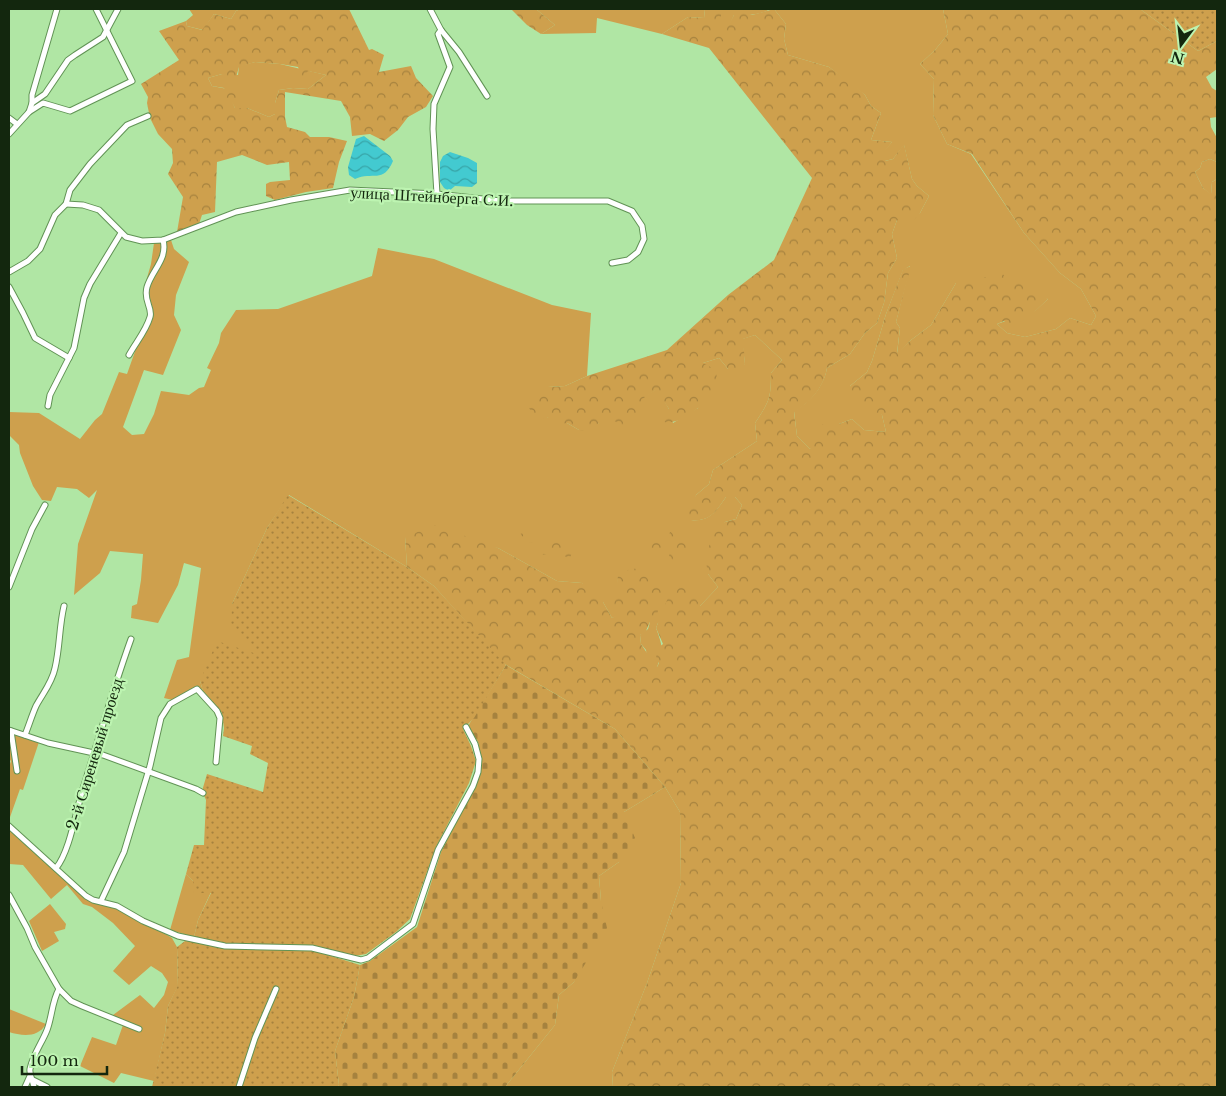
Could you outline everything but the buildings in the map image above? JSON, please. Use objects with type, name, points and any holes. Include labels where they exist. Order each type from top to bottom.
[{"type":"street","points":[[29,112],[32,95],[58,9]]},
{"type":"street","points":[[9,134],[29,112],[43,103],[70,112],[132,81],[96,9]]},
{"type":"street","points":[[32,103],[45,94],[68,60],[103,38],[118,9]]},
{"type":"street","points":[[430,9],[441,30],[459,52],[487,96]]},
{"type":"street","points":[[436,194],[433,129],[434,104],[450,67],[438,34],[441,30]]},
{"type":"street","points":[[9,272],[28,261],[40,250],[56,215],[66,204],[70,190],[76,180],[127,124],[148,116]]},
{"type":"street","points":[[9,118],[17,124]]},
{"type":"street","name":"улица Штейнберга С.И.","points":[[163,240],[236,212],[350,190],[436,194],[501,201],[608,200],[632,211],[642,226],[644,239],[638,252],[628,260],[612,263]]},
{"type":"street","points":[[66,204],[83,205],[99,210],[121,233],[131,239],[142,241],[163,240],[165,247],[161,261],[148,284],[146,294],[151,314],[144,332],[129,355]]},
{"type":"street","points":[[48,406],[50,395],[74,348],[84,298],[99,268],[121,233]]},
{"type":"street","points":[[9,287],[24,312],[35,338],[69,358]]},
{"type":"street","points":[[9,587],[32,529],[45,505]]},
{"type":"street","points":[[25,735],[35,709],[49,685],[55,670],[59,652],[60,620],[64,606]]},
{"type":"street","name":"2-й Сиреневый проезд","points":[[56,868],[63,858],[76,821],[110,698],[131,639]]},
{"type":"street","points":[[101,901],[124,852],[148,771],[161,718],[170,704],[197,688],[217,711],[220,718],[216,762]]},
{"type":"street","points":[[9,826],[86,896],[93,900],[117,906],[143,921],[178,936],[225,946],[312,948],[361,960],[368,958],[413,924],[438,850],[473,786],[478,772],[479,759],[466,727]]},
{"type":"street","points":[[17,771],[10,730],[48,743],[95,754],[148,771],[203,793]]},
{"type":"street","points":[[9,895],[59,989],[71,1000],[82,1006],[139,1029]]},
{"type":"street","points":[[34,1087],[30,1068],[36,1049],[48,1028],[59,989]]},
{"type":"street","points":[[239,1087],[255,1038],[276,989]]},
{"type":"street","points":[[25,1087],[32,1078]]},
{"type":"street","points":[[32,1078],[47,1087]]},
{"type":"green space","points":[[189,9],[240,9],[236,11],[231,19],[214,14],[203,30],[187,26],[186,21],[193,15]]},
{"type":"green space","points":[[240,9],[349,9],[369,50],[372,49],[384,55],[379,72],[411,66],[416,78],[433,96],[426,107],[408,117],[398,130],[384,141],[370,134],[352,136],[350,117],[341,101],[285,92],[287,127],[305,132],[310,137],[329,137],[347,141],[339,162],[333,188],[306,192],[275,200],[266,196],[266,184],[290,180],[289,162],[267,165],[242,155],[217,162],[215,212],[202,215],[199,224],[177,232],[183,197],[168,174],[173,163],[172,149],[158,134],[150,118],[147,103],[148,97],[141,84],[179,60],[159,31],[186,21],[187,26],[202,30],[214,14],[231,19],[236,11]],"holes":[[[255,62],[298,67],[302,78],[308,71],[326,75],[308,89],[293,88],[279,90],[275,103],[275,114],[269,117],[247,108],[235,108],[232,101],[240,95],[238,91],[212,86],[208,78],[222,74],[235,81],[239,67]]]},
{"type":"green space","points":[[511,9],[536,9],[555,25],[541,34],[527,25]]},
{"type":"green space","points":[[536,9],[705,9],[704,18],[688,17],[662,34],[597,18],[596,33],[541,34],[555,25]]},
{"type":"green space","points":[[705,9],[721,9],[721,25],[728,26],[734,15],[742,11],[752,15],[774,9],[786,24],[784,39],[788,55],[829,67],[865,95],[871,106],[881,113],[871,140],[892,142],[885,151],[885,161],[893,159],[904,144],[912,179],[929,196],[920,213],[908,226],[897,220],[892,234],[897,258],[888,273],[884,303],[877,323],[865,333],[850,354],[827,368],[823,382],[815,394],[794,412],[797,436],[810,449],[822,424],[839,424],[852,419],[864,430],[886,432],[882,415],[853,406],[850,386],[867,372],[872,361],[886,314],[903,269],[911,266],[896,322],[900,328],[897,353],[931,325],[956,283],[1002,274],[1048,299],[1025,321],[1013,326],[1004,321],[997,324],[1007,333],[1025,337],[1056,329],[1070,318],[1091,325],[1096,316],[1081,289],[1060,273],[1024,233],[972,154],[947,144],[933,115],[934,79],[920,64],[948,34],[943,9],[1140,9],[1198,51],[1217,41],[1217,69],[1206,77],[1212,88],[1217,91],[1217,117],[1210,118],[1211,127],[1217,138],[1217,162],[1210,159],[1202,162],[1200,168],[1195,172],[1203,188],[1211,194],[1212,182],[1217,179],[1217,1087],[613,1087],[612,1072],[647,983],[681,883],[680,812],[665,787],[615,729],[503,663],[434,586],[407,567],[405,537],[435,525],[498,548],[557,581],[582,583],[598,589],[605,597],[603,602],[612,618],[617,615],[614,604],[618,576],[630,569],[648,568],[652,581],[665,592],[655,619],[650,622],[645,633],[640,635],[641,644],[649,656],[648,666],[653,663],[657,667],[659,663],[656,657],[659,647],[663,644],[656,628],[669,595],[680,586],[692,591],[700,606],[718,587],[708,574],[705,556],[715,532],[725,522],[736,519],[742,505],[735,497],[726,497],[716,511],[704,519],[691,520],[686,514],[696,495],[709,484],[713,470],[757,441],[755,423],[768,400],[771,373],[782,360],[755,335],[743,339],[745,364],[737,371],[728,369],[719,358],[703,363],[716,370],[718,387],[694,411],[680,420],[672,422],[664,422],[669,409],[656,390],[642,399],[645,413],[622,429],[615,421],[608,425],[599,423],[589,431],[579,430],[567,423],[557,425],[547,417],[539,420],[528,407],[530,396],[548,387],[565,386],[587,376],[667,350],[728,295],[774,260],[812,178],[709,48],[662,34],[688,17],[704,18]]},
{"type":"green space","points":[[721,9],[770,9],[757,14],[734,15],[729,26],[721,26]]},
{"type":"green space","points":[[774,9],[943,9],[948,34],[920,64],[934,79],[933,115],[947,144],[971,154],[1024,233],[1060,273],[1081,289],[1096,316],[1091,325],[1070,318],[1056,329],[1025,337],[1007,333],[997,324],[1035,311],[1048,299],[956,283],[931,325],[911,340],[897,354],[900,328],[896,322],[910,266],[903,270],[867,372],[850,386],[882,415],[886,432],[864,430],[852,419],[839,424],[810,449],[797,436],[794,411],[811,399],[823,381],[827,368],[850,354],[865,333],[877,323],[884,303],[888,273],[897,258],[892,234],[897,220],[920,213],[929,196],[912,179],[904,145],[893,159],[885,161],[884,151],[892,142],[871,140],[881,113],[871,106],[865,95],[829,67],[788,55],[784,39],[786,24]]},
{"type":"green space","points":[[1140,9],[1217,9],[1217,41],[1198,51]]},
{"type":"green space","points":[[255,62],[280,64],[326,75],[308,89],[293,88],[279,90],[275,103],[275,114],[269,117],[247,108],[235,108],[224,88],[212,86],[208,78],[222,74],[238,75],[239,66]]},
{"type":"green space","points":[[1210,159],[1217,162],[1217,179],[1212,182],[1211,195],[1203,188],[1195,172],[1200,168],[1202,162]]},
{"type":"green space","points":[[171,240],[174,249],[189,262],[176,295],[174,315],[181,330],[163,375],[144,370],[123,427],[132,435],[144,434],[154,414],[161,391],[189,395],[204,387],[211,370],[207,368],[219,343],[221,333],[236,310],[278,309],[372,276],[378,248],[434,259],[552,305],[591,313],[587,376],[565,386],[548,387],[547,417],[567,423],[579,430],[599,423],[657,389],[669,409],[673,423],[698,408],[703,363],[719,358],[728,369],[745,364],[742,339],[755,335],[782,360],[771,373],[768,400],[755,423],[757,441],[713,470],[709,484],[696,495],[691,520],[708,517],[716,511],[726,497],[735,497],[742,505],[736,519],[725,522],[708,574],[718,587],[700,606],[658,623],[656,628],[661,643],[661,656],[657,667],[648,666],[646,650],[641,644],[640,635],[648,629],[650,622],[618,576],[617,616],[612,618],[603,602],[582,583],[557,581],[498,548],[405,537],[407,567],[289,495],[267,528],[232,604],[258,655],[200,681],[203,691],[195,692],[177,701],[164,698],[177,660],[189,657],[201,568],[184,563],[178,585],[158,623],[131,618],[132,606],[137,604],[143,554],[110,551],[100,573],[74,595],[78,544],[97,490],[89,498],[77,489],[57,487],[51,501],[42,500],[33,486],[20,453],[19,445],[9,435],[9,412],[39,413],[80,439],[102,414],[119,372],[127,374],[149,312],[143,292],[151,264],[154,243]]},
{"type":"green space","points":[[288,495],[407,567],[434,586],[506,665],[474,718],[463,729],[476,761],[469,783],[436,847],[410,919],[366,954],[355,956],[312,945],[225,943],[194,937],[198,920],[211,893],[194,893],[193,881],[186,874],[194,845],[204,845],[206,800],[202,791],[207,774],[263,792],[268,763],[250,754],[252,746],[223,736],[222,713],[203,691],[200,681],[217,641],[257,654],[231,626],[232,604],[267,528]]},
{"type":"green space","points":[[674,526],[685,531],[692,553],[682,563],[678,551],[674,562],[668,562],[670,551],[663,548],[660,557],[642,550],[640,541],[653,541],[667,537]]},
{"type":"green space","points":[[527,532],[549,542],[557,538],[566,544],[572,553],[569,560],[560,551],[543,555],[538,543],[528,543],[520,534]]},
{"type":"green space","points":[[506,665],[615,729],[665,787],[624,812],[635,838],[619,862],[599,876],[601,901],[607,928],[574,982],[559,995],[555,1025],[505,1087],[338,1087],[335,1051],[354,997],[360,965],[370,961],[417,927],[441,852],[474,788],[481,758],[478,742],[468,726]]},
{"type":"green space","points":[[9,732],[39,742],[23,790],[20,789],[9,820],[9,767],[11,761],[9,759]]},
{"type":"green space","points":[[665,787],[680,812],[681,883],[647,983],[612,1072],[613,1087],[505,1087],[555,1025],[559,995],[574,982],[601,901],[599,876],[619,862],[624,812]]},
{"type":"green space","points":[[9,829],[89,900],[115,907],[141,923],[172,938],[177,947],[178,986],[168,1006],[165,1033],[154,1081],[121,1073],[114,1083],[80,1066],[92,1037],[116,1045],[123,1025],[111,1020],[113,1015],[140,995],[154,1008],[164,995],[168,982],[162,973],[151,966],[129,985],[113,971],[135,946],[113,923],[92,907],[83,904],[67,885],[51,899],[23,865],[9,864]]},
{"type":"green space","points":[[186,874],[193,881],[211,892],[198,920],[194,937],[170,930]]},
{"type":"green space","points":[[50,904],[66,924],[65,929],[54,932],[59,941],[42,951],[29,921]]},
{"type":"green space","points":[[185,941],[312,950],[360,965],[354,997],[335,1051],[338,1087],[152,1087],[165,1033],[168,1006],[178,985],[177,947]]},
{"type":"green space","points":[[9,1009],[46,1024],[43,1029],[34,1034],[24,1035],[9,1032]]},
{"type":"water","points":[[364,136],[390,156],[393,161],[389,168],[381,175],[355,179],[349,175],[348,167],[356,139]]},
{"type":"water","points":[[450,152],[477,163],[477,183],[472,187],[455,186],[449,191],[440,182],[440,162],[443,156]]}]
